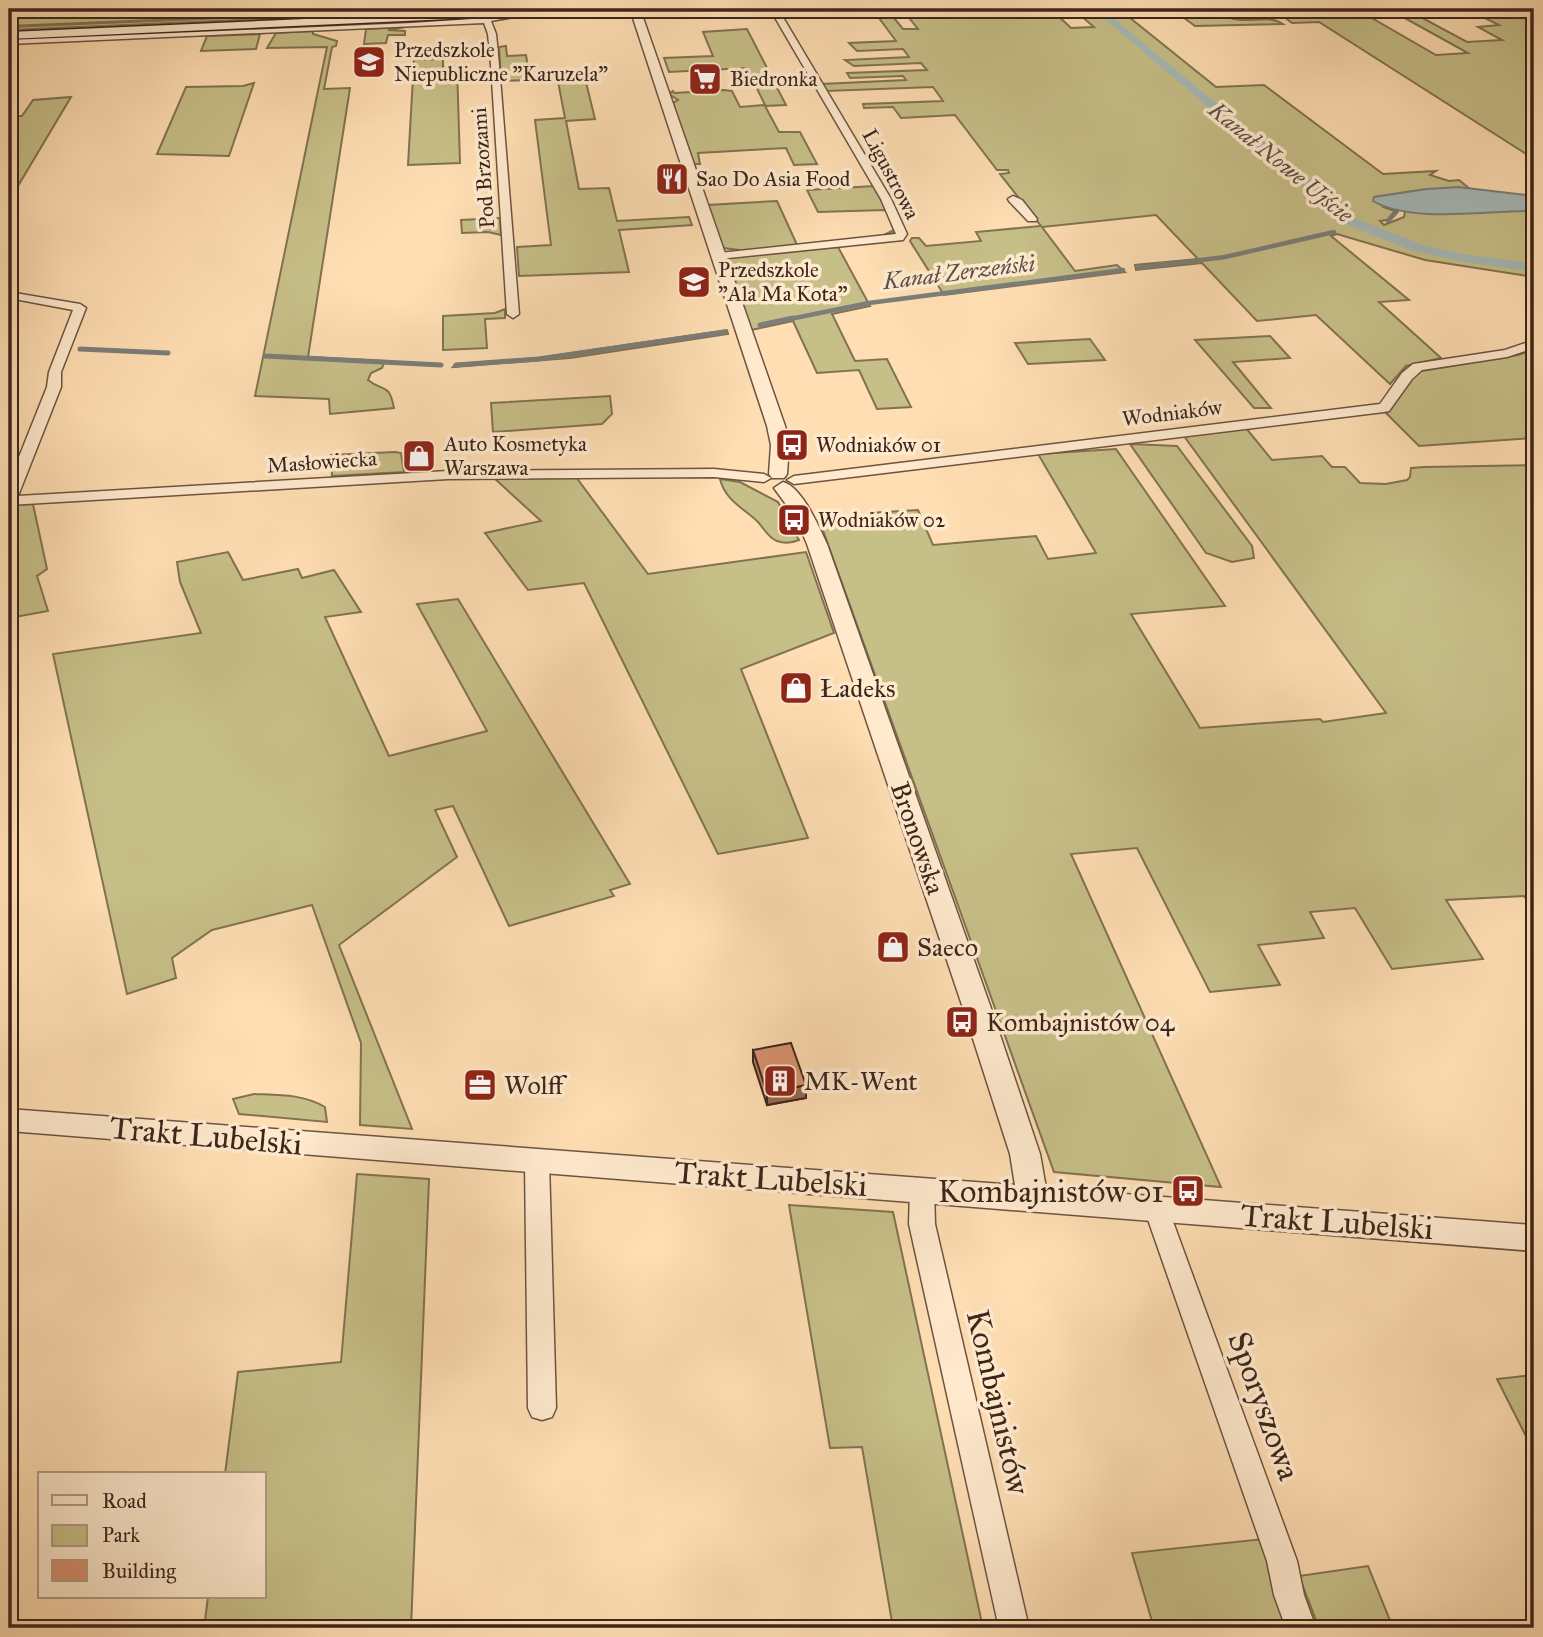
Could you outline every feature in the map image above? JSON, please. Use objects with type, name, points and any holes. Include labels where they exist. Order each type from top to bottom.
[{"type":"main road","points":[[9,34],[545,9]]},
{"type":"main road","points":[[9,34],[602,9]]},
{"type":"street","points":[[635,9],[778,433],[780,480]]},
{"type":"street","name":"Ligustrowa","points":[[719,256],[886,240],[899,238],[902,234],[886,199],[774,9]]},
{"type":"street","points":[[1416,15],[1534,9]]},
{"type":"street","points":[[9,42],[487,20],[516,14]]},
{"type":"street","name":"Pod Brzozami","points":[[487,20],[492,34],[495,65],[513,314]]},
{"type":"street","points":[[1013,200],[1018,202],[1032,219]]},
{"type":"street","points":[[9,295],[80,308],[55,372],[54,387],[9,500]]},
{"type":"street","name":"Wodniaków","points":[[780,480],[1384,408],[1407,376],[1418,367],[1507,354],[1534,344]]},
{"type":"street","name":"Masłowiecka","points":[[9,500],[471,475],[714,472],[780,480]]},
{"type":"street","name":"Bronowska","points":[[780,480],[805,517],[817,544],[1025,1154],[1032,1197]]},
{"type":"street","name":"Trakt Lubelski","points":[[9,1120],[537,1162],[1032,1197],[1533,1240]]},
{"type":"street","points":[[537,1162],[542,1408]]},
{"type":"street","name":"Kombajnistów","points":[[922,1190],[922,1224],[1014,1628]]},
{"type":"street","name":"Sporyszowa","points":[[1156,1208],[1282,1561],[1289,1595],[1301,1628]]},
{"type":"green space","points":[[9,9],[418,9],[9,26]]},
{"type":"green space","points":[[497,9],[9,30],[9,27]]},
{"type":"green space","points":[[902,9],[964,9],[970,16],[1055,13],[1071,28],[1094,27],[1073,9],[1119,9],[1216,87],[1264,85],[1383,174],[1436,171],[1430,175],[1449,181],[1459,180],[1470,189],[1427,189],[1375,197],[1383,207],[1395,211],[1387,220],[1380,221],[1384,225],[1404,217],[1405,211],[1534,211],[1534,277],[1425,260],[1337,234],[1331,236],[1409,300],[1379,302],[1441,358],[1406,366],[1390,384],[1316,315],[1257,321],[1202,263],[1136,270],[1135,265],[1198,259],[1156,215],[1042,227],[1075,271],[1117,265],[1125,272],[944,295],[910,241],[912,238],[919,238],[926,246],[981,241],[976,232],[1041,226],[1000,174],[1009,173],[1008,170],[997,170],[955,115],[901,118],[893,107],[864,108],[863,104],[943,101],[933,87],[826,91],[822,84],[906,80],[903,76],[850,78],[847,73],[927,70],[921,63],[854,66],[845,60],[909,57],[903,49],[857,51],[849,43],[896,41],[879,18],[894,18],[903,29],[918,29]]},
{"type":"green space","points":[[1298,9],[1356,9],[1436,55],[1468,53],[1401,16],[1417,15],[1467,42],[1502,40],[1478,27],[1499,25],[1475,13],[1519,11],[1534,18],[1534,159],[1319,22],[1292,23],[1284,17],[1308,16]]},
{"type":"green space","points":[[1222,14],[1238,20],[1269,19],[1283,24],[1195,26],[1180,15]]},
{"type":"green space","points":[[405,27],[388,30],[405,31],[405,35],[388,35],[386,43],[364,44],[366,29]]},
{"type":"green space","points":[[747,29],[786,105],[765,106],[779,132],[800,132],[817,164],[794,165],[786,148],[698,153],[700,164],[694,164],[673,103],[678,100],[669,94],[673,91],[724,90],[732,91],[740,107],[765,105],[747,68],[669,72],[664,58],[713,56],[703,32]]},
{"type":"green space","points":[[313,31],[313,34],[337,41],[336,46],[332,47],[324,89],[350,88],[308,357],[385,361],[382,368],[371,373],[368,380],[388,391],[394,408],[330,414],[329,399],[255,396],[327,47],[267,48],[276,33]]},
{"type":"green space","points":[[260,34],[256,49],[201,51],[207,36]]},
{"type":"green space","points":[[506,46],[507,56],[526,55],[530,80],[501,81],[499,47]]},
{"type":"green space","points":[[443,59],[443,67],[457,66],[460,163],[408,165],[414,60]]},
{"type":"green space","points":[[583,70],[595,119],[566,121],[579,189],[609,188],[617,221],[689,217],[692,225],[619,230],[629,272],[519,276],[517,247],[551,245],[535,120],[565,118],[556,71]]},
{"type":"green space","points":[[254,83],[229,156],[157,154],[186,87],[243,86]]},
{"type":"green space","points":[[71,97],[9,201],[9,116],[22,116],[33,100]]},
{"type":"green space","points":[[874,186],[886,210],[818,212],[807,190]]},
{"type":"green space","points":[[777,201],[798,247],[741,253],[739,250],[723,248],[708,205]]},
{"type":"green space","points":[[886,210],[897,232],[880,237],[894,230]]},
{"type":"green space","points":[[500,218],[501,235],[488,232],[462,233],[461,220]]},
{"type":"green space","points":[[838,247],[870,306],[832,314],[855,361],[887,359],[911,407],[877,409],[859,370],[817,373],[793,321],[751,330],[726,258]]},
{"type":"green space","points":[[505,309],[505,318],[485,319],[487,348],[443,350],[443,316],[495,313]]},
{"type":"green space","points":[[727,330],[728,334],[570,358],[453,367],[456,364],[537,358]]},
{"type":"green space","points":[[1270,336],[1290,358],[1233,362],[1271,408],[1254,408],[1195,340]]},
{"type":"green space","points":[[1090,339],[1105,360],[1028,364],[1015,343]]},
{"type":"green space","points":[[1534,350],[1534,438],[1419,446],[1385,412],[1390,410],[1413,377],[1421,371]]},
{"type":"green space","points":[[610,396],[612,414],[602,424],[493,432],[491,403]]},
{"type":"green space","points":[[1246,428],[1272,460],[1322,456],[1332,467],[1345,467],[1360,483],[1386,484],[1407,480],[1411,468],[1534,465],[1534,909],[1524,896],[1446,900],[1483,959],[1392,969],[1355,908],[1310,912],[1324,938],[1258,945],[1280,985],[1210,992],[1137,848],[1071,854],[1221,1187],[1054,1172],[820,522],[870,518],[869,513],[918,510],[933,545],[1036,536],[1048,559],[1096,553],[1038,454],[1116,449],[1225,606],[1131,614],[1200,728],[1320,719],[1323,722],[1386,713],[1184,436]]},
{"type":"green space","points":[[1130,444],[1177,446],[1252,546],[1254,558],[1232,562],[1206,553]]},
{"type":"green space","points":[[401,453],[404,472],[332,476],[331,455]]},
{"type":"green space","points":[[576,477],[648,574],[806,552],[834,633],[741,669],[808,838],[718,854],[584,583],[528,590],[485,533],[541,521],[494,478]]},
{"type":"green space","points":[[720,479],[740,482],[778,502],[799,540],[786,543],[771,538],[757,521],[730,498]]},
{"type":"green space","points":[[33,504],[47,569],[37,576],[48,611],[9,618],[9,505]]},
{"type":"green space","points":[[228,552],[243,580],[298,569],[302,578],[334,570],[361,612],[325,617],[389,756],[487,731],[417,604],[458,599],[630,884],[610,890],[614,896],[509,926],[453,806],[435,810],[457,857],[339,945],[412,1129],[360,1125],[361,1043],[312,905],[212,930],[172,958],[176,978],[127,994],[53,654],[201,633],[180,582],[177,562]]},
{"type":"green space","points":[[254,1094],[291,1096],[317,1103],[325,1107],[327,1122],[239,1114],[233,1099]]},
{"type":"green space","points":[[357,1174],[429,1179],[411,1628],[204,1628],[208,1598],[266,1598],[266,1472],[225,1472],[238,1372],[341,1362]]},
{"type":"green space","points":[[789,1205],[893,1212],[983,1628],[893,1628],[862,1447],[830,1448]]},
{"type":"green space","points":[[1534,1375],[1534,1452],[1497,1379]]},
{"type":"green space","points":[[1263,1539],[1283,1615],[1290,1628],[1154,1628],[1132,1553]]},
{"type":"green space","points":[[1368,1566],[1393,1628],[1319,1628],[1299,1576]]},
{"type":"shaded area","points":[[1458,187],[1534,196],[1534,211],[1429,214],[1390,208],[1373,201],[1374,197]]},
{"type":"building","name":"MK-Went","points":[[791,1043],[806,1085],[767,1093],[753,1050]]},
{"type":"waterway","name":"Kanał Nowe Ujście","points":[[1097,9],[1352,222],[1395,241],[1441,254],[1534,268]]},
{"type":"waterway","name":"Kanał Zerzeński","points":[[1388,221],[1397,211]]},
{"type":"waterway","name":"Kanał Zerzeński","points":[[1138,268],[1225,257],[1334,232]]},
{"type":"waterway","name":"Kanał Zerzeński","points":[[785,320],[869,303],[1123,270]]},
{"type":"waterway","name":"Kanał Zerzeński","points":[[760,325],[793,318]]},
{"type":"waterway","name":"Kanał Zerzeński","points":[[456,365],[539,359],[725,332]]},
{"type":"waterway","name":"Kanał Zerzeński","points":[[80,349],[168,353]]},
{"type":"waterway","name":"Kanał Zerzeński","points":[[265,356],[441,365]]},
{"type":"place","name":"Przedszkole Niepubliczne \"Karuzela\"","points":[[369,62]]},
{"type":"place","name":"Biedronka","points":[[705,79]]},
{"type":"place","name":"Sao Do Asia Food","points":[[672,179]]},
{"type":"place","name":"Przedszkole \"Ala Ma Kota\"","points":[[694,282]]},
{"type":"place","name":"Wodniaków 01","points":[[792,445]]},
{"type":"place","name":"Auto Kosmetyka Warszawa","points":[[419,456]]},
{"type":"place","name":"Wodniaków 02","points":[[794,520]]},
{"type":"place","name":"Ładeks","points":[[796,688]]},
{"type":"place","name":"Saeco","points":[[893,947]]},
{"type":"place","name":"Kombajnistów 04","points":[[962,1022]]},
{"type":"place","name":"MK-Went","points":[[780,1081]]},
{"type":"place","name":"Wolff","points":[[480,1085]]},
{"type":"place","name":"Kombajnistów 01","points":[[1188,1191]]}]
